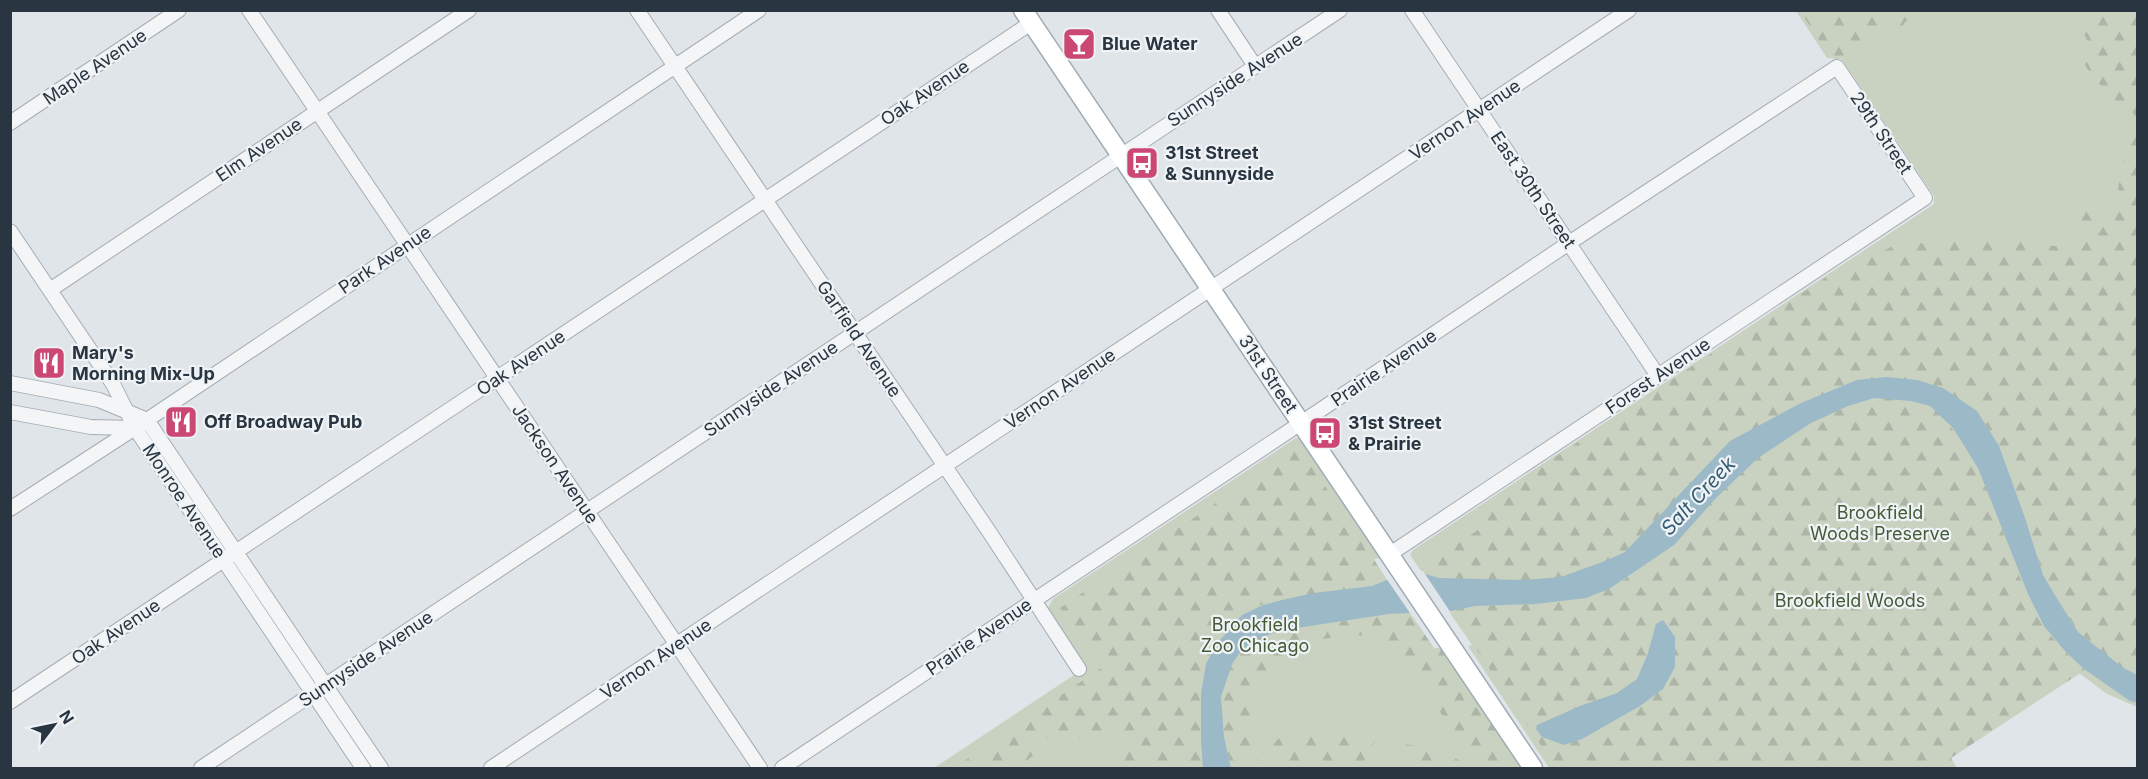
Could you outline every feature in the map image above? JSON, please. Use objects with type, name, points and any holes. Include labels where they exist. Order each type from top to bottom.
[{"type":"main road","name":"31st Street","points":[[1027,16],[1533,768]]},
{"type":"street","name":"Maple Avenue","points":[[10,123],[179,10]]},
{"type":"street","name":"Jackson Avenue","points":[[249,10],[760,768]]},
{"type":"street","name":"Elm Avenue","points":[[50,290],[469,10]]},
{"type":"street","name":"Garfield Avenue","points":[[637,10],[1035,600],[1079,669]]},
{"type":"street","name":"Park Avenue","points":[[10,509],[135,429],[759,10]]},
{"type":"street","points":[[1218,10],[1255,66]]},
{"type":"street","name":"Sunnyside Avenue","points":[[201,768],[1340,10]]},
{"type":"street","name":"East 30th Street","points":[[1412,10],[1658,375]]},
{"type":"street","name":"Vernon Avenue","points":[[491,768],[1629,10]]},
{"type":"street","name":"Oak Avenue","points":[[10,702],[765,199],[1027,16]]},
{"type":"street","name":"29th Street","points":[[1837,67],[1925,198]]},
{"type":"street","name":"Prairie Avenue","points":[[782,768],[1837,67]]},
{"type":"street","name":"Forest Avenue","points":[[1390,554],[1925,198]]},
{"type":"street","name":"Monroe Avenue","points":[[10,231],[113,384],[135,429],[224,561],[381,768]]},
{"type":"street","points":[[10,383],[99,400],[147,420]]},
{"type":"street","points":[[10,412],[91,428],[135,429]]},
{"type":"street","name":"Monroe Avenue","points":[[147,420],[236,553],[320,690],[363,768]]},
{"type":"green space","name":"Brookfield Woods Preserve","points":[[1796,11],[2137,11],[2137,675],[2122,668],[2106,655],[2130,701],[2137,703],[2137,707],[2107,694],[2079,673],[1935,768],[1549,768],[1468,646],[1472,645],[1410,555],[1413,550],[1934,204],[1934,196],[1843,61],[1827,58]]},
{"type":"green space","points":[[1800,11],[1928,11],[1918,19],[1906,21],[1901,28],[1885,25],[1875,34],[1860,55],[1857,57],[1850,54],[1843,61],[1829,55]]},
{"type":"green space","points":[[2071,11],[2137,11],[2137,675],[2122,668],[2078,632],[2053,592],[2043,575],[1999,446],[1917,380],[1731,441],[1625,552],[1585,570],[1560,578],[1530,581],[1439,578],[1427,574],[1427,564],[1481,528],[1490,516],[1498,495],[1858,256],[1868,257],[1877,249],[1885,250],[1899,243],[1930,244],[1937,240],[1950,239],[1961,243],[1986,235],[2055,246],[2079,241],[2071,224],[2070,215],[2083,207],[2092,209],[2098,224],[2106,223],[2121,206],[2118,190],[2123,176],[2121,164],[2129,150],[2130,132],[2136,126],[2135,119],[2131,111],[2110,101],[2089,72],[2083,61],[2088,42]]},
{"type":"green space","name":"Brookfield Woods","points":[[1874,398],[1909,400],[1931,407],[1942,418],[1960,440],[1988,490],[2018,574],[2044,626],[2058,644],[2085,670],[1951,758],[1957,768],[1556,768],[1477,650],[1477,646],[1455,609],[1610,589],[1674,545],[1716,497],[1758,458],[1811,423],[1848,406]],"holes":[[[1663,621],[1675,637],[1675,667],[1663,689],[1536,729],[1537,725],[1617,693],[1637,679],[1648,653],[1656,624]]]},
{"type":"green space","name":"Brookfield Zoo Chicago","points":[[1296,438],[1300,438],[1380,558],[1374,559],[1387,580],[1389,614],[1410,613],[1434,648],[1440,648],[1524,768],[934,768],[1086,667],[1048,608],[1053,599]]},
{"type":"green space","points":[[1299,447],[1387,580],[1369,586],[1274,601],[1249,611],[1225,631],[1214,648],[1202,686],[1200,727],[1203,768],[1088,768],[1121,755],[1143,740],[1141,730],[1100,733],[1069,741],[1054,737],[1046,738],[1041,741],[1034,755],[1017,768],[954,768],[1101,668],[1060,608]]},
{"type":"green space","points":[[1410,613],[1434,648],[1440,648],[1471,691],[1520,768],[1484,768],[1460,741],[1407,667],[1376,639],[1354,635],[1303,644],[1285,653],[1271,667],[1261,685],[1256,704],[1257,768],[1231,768],[1224,734],[1222,697],[1231,663],[1241,650],[1256,639],[1279,631]]},
{"type":"green space","points":[[1327,731],[1375,739],[1360,768],[1267,768],[1273,745],[1285,734]]},
{"type":"green space","points":[[1400,744],[1437,751],[1463,762],[1470,768],[1421,768],[1397,751]]},
{"type":"green space","points":[[1378,755],[1397,768],[1367,768]]},
{"type":"water","name":"Salt Creek","points":[[1887,377],[1917,380],[1943,388],[1977,411],[1999,446],[2043,575],[2078,632],[2122,667],[2137,675],[2137,703],[2130,701],[2084,669],[2044,626],[2028,594],[1978,468],[1953,428],[1930,406],[1911,401],[1874,398],[1848,406],[1811,423],[1758,458],[1716,498],[1674,545],[1609,589],[1586,598],[1536,604],[1476,606],[1450,611],[1389,614],[1283,630],[1256,639],[1241,651],[1232,664],[1221,697],[1224,737],[1231,768],[1203,768],[1201,693],[1206,664],[1215,646],[1242,615],[1263,605],[1282,600],[1314,593],[1372,586],[1387,580],[1425,574],[1439,578],[1523,580],[1561,577],[1605,561],[1625,552],[1730,441],[1801,403],[1857,380]]},
{"type":"water","points":[[1663,620],[1675,637],[1675,667],[1663,689],[1640,706],[1582,739],[1564,745],[1542,737],[1536,729],[1537,725],[1617,693],[1637,679],[1648,653],[1656,624]]},
{"type":"pier","points":[[1423,571],[1451,613],[1412,616],[1386,578]]},
{"type":"place","name":"Blue Water","points":[[1079,44]]},
{"type":"place","name":"31st Street & Sunnyside","points":[[1142,163]]},
{"type":"place","name":"Mary's Morning Mix-Up","points":[[49,363]]},
{"type":"place","name":"Off Broadway Pub","points":[[181,422]]},
{"type":"place","name":"31st Street & Prairie","points":[[1325,433]]}]
